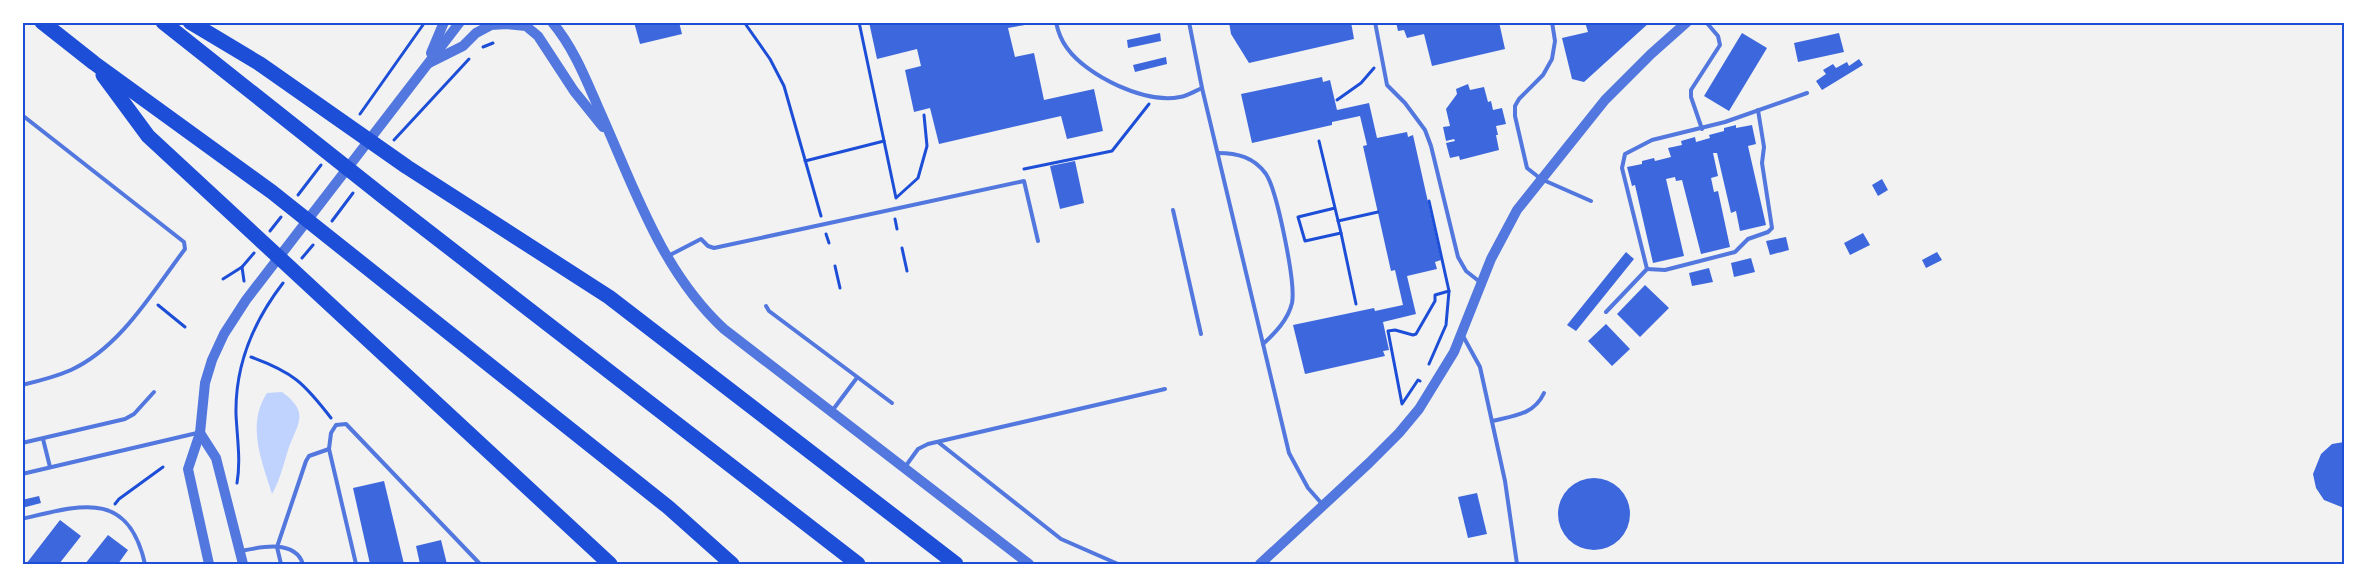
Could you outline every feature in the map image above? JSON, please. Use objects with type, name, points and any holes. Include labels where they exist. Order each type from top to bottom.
[{"type":"highway","points":[[42,22],[94,63],[272,192],[668,507],[732,564]]},
{"type":"highway","points":[[163,22],[385,198],[858,564]]},
{"type":"highway","points":[[190,22],[260,64],[331,116],[609,297],[956,564]]},
{"type":"highway","points":[[94,63],[148,136],[610,564]]},
{"type":"street","points":[[426,64],[444,22]]},
{"type":"street","points":[[209,564],[188,469],[200,433],[205,383],[212,360],[228,327],[246,300],[460,22]]},
{"type":"street","points":[[552,22],[576,57],[666,257],[706,313],[1029,564]]},
{"type":"street","points":[[1260,564],[1399,433],[1419,409],[1454,352],[1502,234],[1517,210],[1605,100],[1687,22]]},
{"type":"street","points":[[426,64],[463,46],[476,33],[491,26],[507,24],[526,26],[538,36],[574,91],[614,141]]},
{"type":"street","points":[[200,433],[216,458],[243,564]]},
{"type":"lane","points":[[1056,22],[1068,51],[1104,78],[1129,91],[1152,96],[1180,97],[1202,88]]},
{"type":"lane","points":[[1189,22],[1202,88],[1289,453],[1308,488],[1323,506]]},
{"type":"lane","points":[[1375,22],[1387,85],[1405,103],[1425,130],[1458,257],[1466,272],[1481,283]]},
{"type":"lane","points":[[1552,22],[1555,41],[1552,59],[1543,75],[1515,106],[1515,116],[1526,164],[1541,179],[1591,201]]},
{"type":"lane","points":[[1702,129],[1691,97],[1691,90],[1720,45],[1718,36],[1706,22]]},
{"type":"lane","points":[[1647,269],[1622,168],[1622,159],[1625,154],[1652,140],[1702,129],[1807,93]]},
{"type":"lane","points":[[1606,312],[1647,269],[1665,270],[1735,252],[1749,239],[1768,232],[1772,228],[1762,163],[1764,147],[1758,110]]},
{"type":"lane","points":[[22,115],[184,242],[184,249],[121,332],[74,369],[45,380],[22,385]]},
{"type":"lane","points":[[1218,153],[1243,156],[1254,162],[1272,186],[1290,263],[1293,288],[1292,304],[1278,330],[1263,345]]},
{"type":"lane","points":[[666,257],[701,239],[714,248],[1024,181],[1038,241]]},
{"type":"lane","points":[[1173,210],[1201,334]]},
{"type":"lane","points":[[766,306],[769,311],[856,379],[892,404]]},
{"type":"lane","points":[[1461,332],[1480,367],[1505,482],[1517,564]]},
{"type":"lane","points":[[832,411],[856,379]]},
{"type":"lane","points":[[904,467],[918,449],[937,442],[1166,389]]},
{"type":"lane","points":[[22,443],[125,419],[134,414],[154,392]]},
{"type":"lane","points":[[1492,421],[1528,412],[1539,403],[1544,393]]},
{"type":"lane","points":[[356,564],[329,449],[336,425],[346,424],[480,564]]},
{"type":"lane","points":[[22,474],[200,433]]},
{"type":"lane","points":[[43,439],[50,467]]},
{"type":"lane","points":[[937,442],[1061,539],[1118,564]]},
{"type":"lane","points":[[281,564],[276,547],[309,456],[329,449]]},
{"type":"lane","points":[[22,519],[79,506],[98,507],[111,511],[133,529],[145,564]]},
{"type":"lane","points":[[240,551],[269,545],[293,552],[300,556],[303,564]]},
{"type":"path","points":[[744,22],[770,59],[784,86],[829,243]]},
{"type":"path","points":[[860,22],[896,198],[918,178],[927,146],[924,116]]},
{"type":"path","points":[[482,47],[493,43]]},
{"type":"path","points":[[392,144],[473,53]]},
{"type":"path","points":[[1337,100],[1360,83],[1382,60]]},
{"type":"path","points":[[1057,162],[1112,151],[1147,107],[1152,96]]},
{"type":"path","points":[[805,161],[884,141]]},
{"type":"path","points":[[1319,141],[1356,304]]},
{"type":"path","points":[[329,225],[357,189]]},
{"type":"path","points":[[1429,201],[1449,291],[1449,311],[1441,339],[1420,381],[1418,380],[1402,404],[1389,331],[1416,334],[1435,301],[1436,295],[1449,291]]},
{"type":"path","points":[[1335,208],[1299,216],[1305,242],[1341,233]]},
{"type":"path","points":[[1338,221],[1378,212]]},
{"type":"path","points":[[301,260],[315,243]]},
{"type":"path","points":[[902,248],[907,271]]},
{"type":"path","points":[[835,266],[840,288]]},
{"type":"path","points":[[223,279],[242,267]]},
{"type":"path","points":[[237,486],[240,466],[236,411],[241,361],[255,324],[286,278]]},
{"type":"path","points":[[158,305],[186,327]]},
{"type":"path","points":[[251,357],[281,368],[293,376],[312,394],[336,425]]},
{"type":"path","points":[[111,511],[119,499],[163,467]]},
{"type":"water","points":[[282,392],[296,406],[299,419],[272,494],[260,456],[258,418],[267,393]]},
{"type":"building","points":[[634,22],[679,22],[682,34],[640,44]]},
{"type":"building","points":[[869,22],[1024,22],[1025,25],[1008,28],[1015,57],[1034,53],[1044,100],[1094,89],[1103,131],[1067,139],[1061,116],[939,144],[930,108],[914,112],[905,70],[921,66],[917,49],[877,59]]},
{"type":"building","points":[[1229,22],[1351,22],[1354,39],[1249,63],[1231,34]]},
{"type":"building","points":[[1396,22],[1499,22],[1505,49],[1432,66],[1424,34],[1407,38],[1404,30],[1398,31]]},
{"type":"building","points":[[1585,22],[1650,22],[1584,82],[1572,79],[1562,38],[1588,32]]},
{"type":"building","points":[[1160,33],[1161,41],[1128,48],[1127,40]]},
{"type":"building","points":[[1742,33],[1767,48],[1729,111],[1704,96]]},
{"type":"building","points":[[1839,33],[1844,52],[1798,62],[1794,43]]},
{"type":"building","points":[[1166,57],[1167,64],[1135,72],[1133,65]]},
{"type":"building","points":[[1859,59],[1863,65],[1822,90],[1816,81],[1826,74],[1823,70],[1833,64],[1836,68],[1847,62],[1849,66]]},
{"type":"building","points":[[1322,77],[1323,82],[1330,80],[1337,110],[1369,103],[1377,138],[1407,132],[1408,137],[1413,135],[1441,260],[1435,262],[1437,269],[1407,276],[1416,314],[1383,322],[1389,350],[1383,351],[1385,356],[1305,374],[1293,325],[1374,308],[1375,311],[1403,305],[1395,270],[1391,271],[1363,146],[1367,145],[1360,116],[1332,122],[1332,125],[1252,143],[1241,94]]},
{"type":"building","points":[[1468,84],[1470,90],[1484,87],[1493,110],[1502,108],[1506,124],[1496,126],[1499,150],[1460,160],[1459,156],[1450,158],[1446,143],[1455,141],[1454,139],[1446,141],[1443,127],[1450,126],[1446,109],[1457,94],[1456,89]]},
{"type":"building","points":[[1736,125],[1736,128],[1752,125],[1756,144],[1748,146],[1766,225],[1740,231],[1736,211],[1731,213],[1717,153],[1713,153],[1718,176],[1711,178],[1714,192],[1718,191],[1730,247],[1701,254],[1682,180],[1676,181],[1675,177],[1666,179],[1684,256],[1653,263],[1635,185],[1632,186],[1627,167],[1642,164],[1642,161],[1654,158],[1655,161],[1671,157],[1668,148],[1682,145],[1681,141],[1695,137],[1696,142],[1710,138],[1709,135]]},
{"type":"building","points":[[1075,161],[1084,203],[1060,209],[1050,166]]},
{"type":"building","points":[[1882,179],[1888,190],[1878,196],[1872,185]]},
{"type":"building","points":[[1863,233],[1870,245],[1850,255],[1844,243]]},
{"type":"building","points":[[1786,237],[1789,250],[1770,255],[1766,241]]},
{"type":"building","points":[[1626,252],[1634,259],[1576,331],[1567,325]]},
{"type":"building","points":[[1937,252],[1942,260],[1926,268],[1922,260]]},
{"type":"building","points":[[1751,258],[1755,272],[1734,277],[1731,263]]},
{"type":"building","points":[[1709,268],[1713,282],[1692,286],[1689,273]]},
{"type":"building","points":[[1645,285],[1669,308],[1640,337],[1617,314]]},
{"type":"building","points":[[1606,324],[1630,349],[1612,366],[1588,341]]},
{"type":"building","points":[[2344,442],[2344,508],[2324,500],[2316,488],[2313,474],[2321,454],[2332,444]]},
{"type":"building","points":[[1601,478],[1620,488],[1628,500],[1630,514],[1628,528],[1620,540],[1608,548],[1587,550],[1568,540],[1560,528],[1558,507],[1568,488],[1580,480]]},
{"type":"building","points":[[384,481],[404,564],[370,564],[353,488]]},
{"type":"building","points":[[1477,493],[1487,534],[1468,538],[1458,497]]},
{"type":"building","points":[[39,496],[41,503],[22,508],[22,500]]},
{"type":"building","points":[[60,520],[81,536],[59,564],[26,564]]},
{"type":"building","points":[[108,535],[128,550],[118,564],[85,564]]},
{"type":"building","points":[[441,540],[447,564],[420,564],[416,546]]}]
